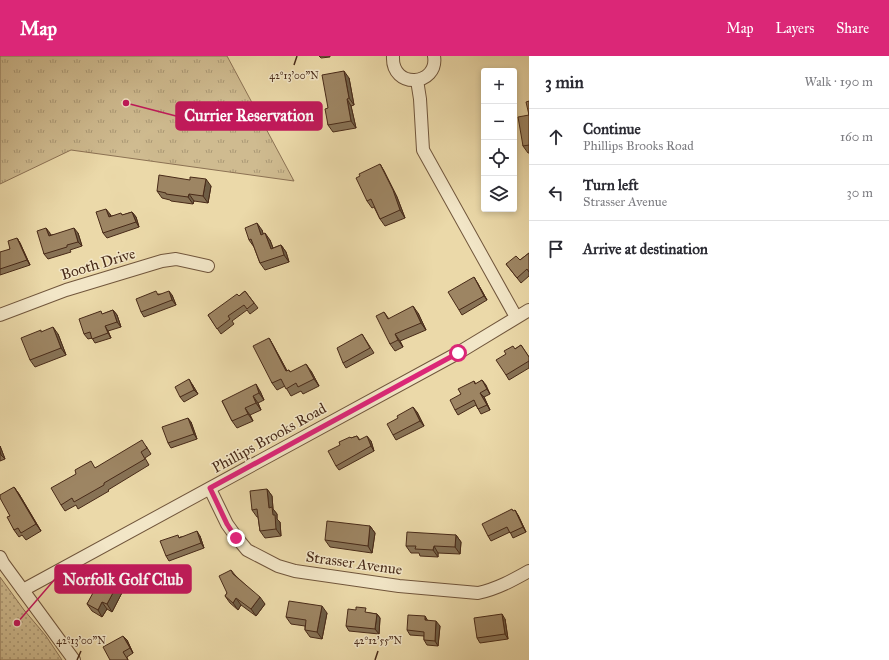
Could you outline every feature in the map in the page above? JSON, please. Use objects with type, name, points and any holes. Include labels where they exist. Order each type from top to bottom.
[{"type":"street","points":[[393,56],[394,68],[398,74],[403,78],[410,80],[424,78],[430,73],[434,67],[434,56]]},
{"type":"street","points":[[417,80],[420,99],[422,150],[516,318]]},
{"type":"street","name":"Booth Drive","points":[[0,316],[66,290],[162,261],[176,259],[208,266]]},
{"type":"street","name":"Phillips Brooks Road","points":[[23,590],[458,353],[529,310]]},
{"type":"street","name":"Strasser Avenue","points":[[210,488],[227,524],[236,538],[247,550],[278,566],[295,571],[399,586],[478,593],[490,590],[516,579],[529,571]]},
{"type":"street","points":[[0,557],[74,660]]},
{"type":"green space","points":[[0,56],[227,56],[294,181],[71,150],[0,184]]},
{"type":"green space","points":[[0,577],[24,610],[46,636],[62,660],[0,660]]},
{"type":"building","points":[[344,71],[349,98],[347,99],[351,121],[328,125],[325,109],[328,108],[322,75]]},
{"type":"building","points":[[529,101],[529,115],[526,102]]},
{"type":"building","points":[[529,115],[529,145],[523,146],[518,117]]},
{"type":"building","points":[[380,164],[393,190],[400,210],[380,219],[371,199],[367,201],[356,178],[360,176],[359,174]]},
{"type":"building","points":[[159,175],[190,180],[190,177],[206,179],[203,196],[189,194],[188,197],[166,194],[157,191]]},
{"type":"building","points":[[106,209],[109,217],[121,213],[122,215],[132,212],[136,222],[103,233],[96,212]]},
{"type":"building","points":[[257,223],[261,235],[265,233],[271,249],[281,245],[284,255],[260,263],[245,228]]},
{"type":"building","points":[[46,228],[49,236],[74,228],[78,242],[44,254],[37,231]]},
{"type":"building","points":[[17,238],[27,260],[0,269],[0,252],[10,249],[8,241]]},
{"type":"building","points":[[529,253],[529,272],[527,269],[517,278],[506,264],[516,256],[520,260]]},
{"type":"building","points":[[474,277],[484,296],[459,310],[448,292]]},
{"type":"building","points":[[156,291],[158,295],[169,291],[172,300],[141,312],[136,299]]},
{"type":"building","points":[[245,291],[254,303],[247,309],[244,305],[228,316],[230,319],[217,329],[208,315],[237,294],[239,296]]},
{"type":"building","points":[[413,306],[421,323],[395,334],[398,340],[390,344],[376,316],[384,312],[388,319]]},
{"type":"building","points":[[113,310],[117,322],[105,326],[108,333],[92,339],[90,332],[84,334],[79,319],[101,311],[102,314]]},
{"type":"building","points":[[53,327],[61,348],[30,360],[21,338]]},
{"type":"building","points":[[362,334],[370,348],[343,363],[337,348]]},
{"type":"building","points":[[269,338],[286,371],[289,370],[290,372],[306,364],[314,379],[298,387],[296,383],[286,389],[281,379],[272,383],[253,346]]},
{"type":"building","points":[[521,345],[529,357],[529,361],[506,375],[496,360],[506,354],[504,351],[513,346],[515,349]]},
{"type":"building","points":[[189,379],[194,390],[180,397],[175,387]]},
{"type":"building","points":[[482,380],[487,389],[480,393],[487,405],[478,409],[474,400],[455,410],[450,400],[461,394],[458,389],[474,381],[475,384]]},
{"type":"building","points":[[256,384],[259,393],[253,396],[256,403],[245,408],[248,414],[232,421],[222,401]]},
{"type":"building","points":[[413,407],[420,421],[393,435],[387,424],[398,418],[397,416]]},
{"type":"building","points":[[188,418],[194,434],[168,443],[162,427]]},
{"type":"building","points":[[357,436],[359,440],[367,436],[371,446],[336,466],[328,451],[340,445],[339,442],[350,437]]},
{"type":"building","points":[[142,440],[147,448],[141,452],[145,459],[74,502],[72,498],[61,505],[51,488],[76,474],[75,470],[91,461],[95,468]]},
{"type":"building","points":[[14,487],[36,524],[21,533],[18,528],[14,530],[7,517],[10,516],[0,498],[0,495]]},
{"type":"building","points":[[267,489],[269,508],[272,507],[273,515],[275,515],[276,529],[260,531],[257,509],[252,510],[250,491]]},
{"type":"building","points":[[512,509],[513,511],[515,510],[523,527],[510,533],[507,527],[488,536],[482,524]]},
{"type":"building","points":[[327,521],[370,526],[368,546],[325,540]]},
{"type":"building","points":[[197,531],[201,543],[166,556],[160,541],[178,535],[179,538]]},
{"type":"building","points":[[407,532],[456,535],[455,547],[434,546],[433,550],[415,549],[416,546],[406,546]]},
{"type":"building","points":[[104,567],[122,576],[107,604],[102,602],[98,610],[87,604],[95,589],[92,588]]},
{"type":"building","points":[[231,570],[233,574],[260,597],[251,609],[236,598],[233,603],[225,596],[227,593],[219,576]]},
{"type":"building","points":[[289,601],[322,606],[317,632],[305,630],[306,620],[286,617]]},
{"type":"building","points":[[356,607],[366,608],[365,612],[377,614],[375,629],[346,626],[348,609],[356,610]]},
{"type":"building","points":[[502,614],[505,634],[477,638],[474,618]]},
{"type":"building","points":[[408,615],[425,616],[425,620],[436,621],[435,641],[424,640],[424,632],[407,630]]},
{"type":"building","points":[[123,636],[130,648],[123,652],[128,660],[110,660],[103,647]]},
{"type":"place","name":"Currier Reservation","points":[[126,103]]},
{"type":"place","name":"Norfolk Golf Club","points":[[17,623]]},
{"type":"route","points":[[236,538],[227,524],[210,488],[458,353]]}]
